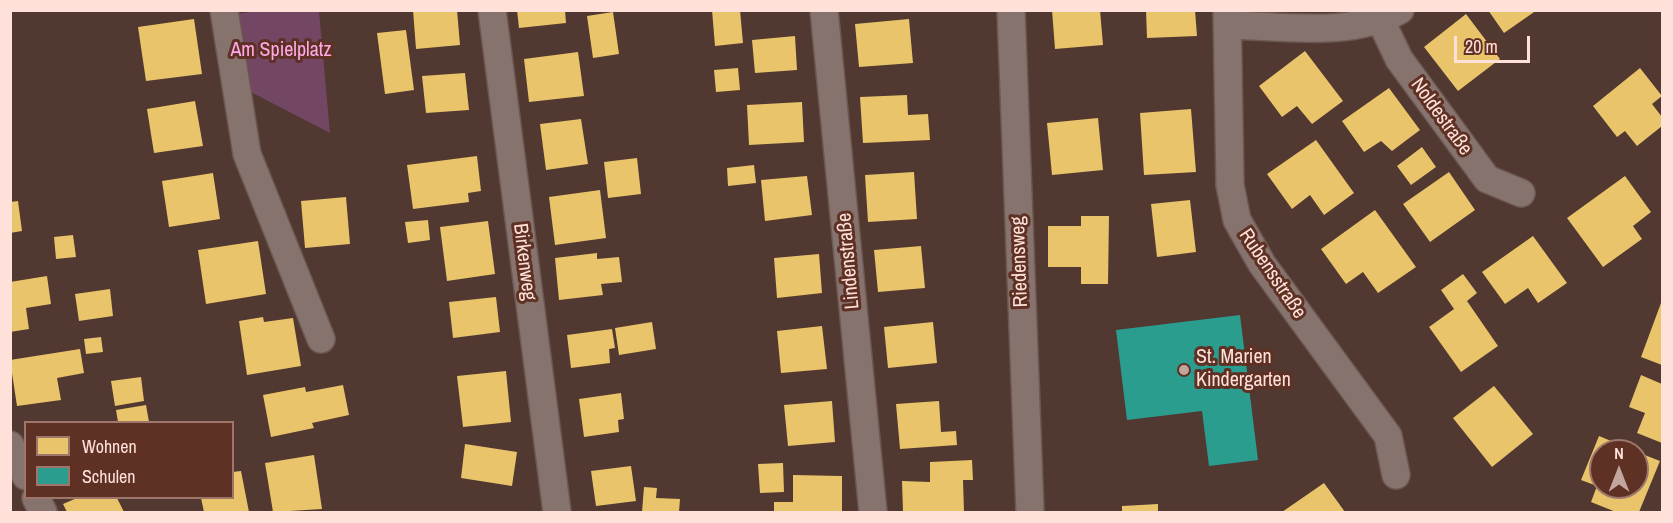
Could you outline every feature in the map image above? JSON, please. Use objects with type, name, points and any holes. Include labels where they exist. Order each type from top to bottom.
[{"type":"street","points":[[224,10],[247,154],[321,339]]},
{"type":"street","name":"Birkenweg","points":[[492,10],[556,513]]},
{"type":"street","name":"Lindenstraße","points":[[824,10],[873,513]]},
{"type":"street","name":"Riedensweg","points":[[1011,10],[1030,513]]},
{"type":"street","points":[[1227,18],[1328,27],[1391,16]]},
{"type":"street","name":"Noldestraße","points":[[1391,16],[1399,59],[1487,179],[1521,193]]},
{"type":"street","name":"Rubensstraße","points":[[1227,18],[1230,185],[1237,220],[1262,264],[1388,436],[1396,475]]},
{"type":"street","points":[[10,445],[24,472]]},
{"type":"street","points":[[36,499],[43,513]]},
{"type":"green space","name":"Am Spielplatz","points":[[263,10],[319,11],[330,133],[245,89],[236,14]]},
{"type":"building: Wohnen","points":[[413,10],[457,10],[460,45],[416,49]]},
{"type":"building: Wohnen","points":[[517,10],[565,10],[566,23],[519,28]]},
{"type":"building: Wohnen","points":[[712,10],[740,10],[743,43],[715,46]]},
{"type":"building: Wohnen","points":[[1052,10],[1100,10],[1103,45],[1055,49]]},
{"type":"building: Wohnen","points":[[1146,10],[1195,10],[1197,36],[1147,38]]},
{"type":"building: Wohnen","points":[[1488,10],[1537,10],[1504,33]]},
{"type":"building: Wohnen","points":[[613,12],[619,54],[593,58],[587,16]]},
{"type":"building: Wohnen","points":[[1466,14],[1500,59],[1458,91],[1424,47]]},
{"type":"building: Wohnen","points":[[194,19],[202,74],[146,81],[138,27]]},
{"type":"building: Wohnen","points":[[909,19],[913,63],[859,67],[855,24]]},
{"type":"building: Wohnen","points":[[406,30],[414,90],[385,94],[377,33]]},
{"type":"building: Wohnen","points":[[795,36],[797,70],[755,73],[752,40]]},
{"type":"building: Wohnen","points":[[1305,51],[1343,101],[1312,124],[1297,106],[1282,117],[1259,86]]},
{"type":"building: Wohnen","points":[[578,52],[584,96],[529,102],[524,59]]},
{"type":"building: Wohnen","points":[[738,68],[740,90],[716,92],[714,70]]},
{"type":"building: Wohnen","points":[[1640,68],[1662,96],[1652,104],[1662,117],[1662,126],[1637,146],[1625,131],[1617,137],[1593,106]]},
{"type":"building: Wohnen","points":[[465,73],[469,110],[426,113],[422,76]]},
{"type":"building: Wohnen","points":[[1389,88],[1420,130],[1392,151],[1381,141],[1364,152],[1342,121]]},
{"type":"building: Wohnen","points":[[907,95],[908,115],[928,114],[930,140],[863,143],[860,97]]},
{"type":"building: Wohnen","points":[[195,101],[203,146],[154,153],[147,109]]},
{"type":"building: Wohnen","points":[[802,102],[804,142],[749,145],[747,105]]},
{"type":"building: Wohnen","points":[[1191,109],[1196,172],[1144,175],[1140,113]]},
{"type":"building: Wohnen","points":[[1098,118],[1103,170],[1052,175],[1047,123]]},
{"type":"building: Wohnen","points":[[581,119],[588,164],[546,170],[540,124]]},
{"type":"building: Wohnen","points":[[1316,140],[1354,193],[1324,215],[1310,195],[1292,209],[1267,174]]},
{"type":"building: Wohnen","points":[[1422,147],[1436,167],[1411,185],[1397,166]]},
{"type":"building: Wohnen","points":[[477,156],[481,191],[468,193],[469,202],[413,209],[407,165]]},
{"type":"building: Wohnen","points":[[637,158],[641,194],[608,198],[604,162]]},
{"type":"building: Wohnen","points":[[754,165],[756,183],[728,186],[727,168]]},
{"type":"building: Wohnen","points":[[914,172],[917,219],[868,222],[865,175]]},
{"type":"building: Wohnen","points":[[1449,172],[1475,210],[1430,242],[1403,204]]},
{"type":"building: Wohnen","points":[[213,173],[220,219],[169,227],[162,181]]},
{"type":"building: Wohnen","points":[[807,176],[812,215],[765,221],[761,180]]},
{"type":"building: Wohnen","points":[[1625,176],[1651,212],[1633,226],[1642,239],[1603,267],[1567,218]]},
{"type":"building: Wohnen","points":[[600,190],[606,238],[555,245],[549,197]]},
{"type":"building: Wohnen","points":[[346,197],[350,244],[305,248],[301,201]]},
{"type":"building: Wohnen","points":[[1190,200],[1196,252],[1157,257],[1151,204]]},
{"type":"building: Wohnen","points":[[18,201],[22,231],[10,233],[10,202]]},
{"type":"building: Wohnen","points":[[1375,210],[1416,267],[1378,293],[1363,272],[1346,284],[1321,249]]},
{"type":"building: Wohnen","points":[[1081,216],[1109,216],[1108,284],[1081,284],[1081,267],[1048,267],[1048,226],[1081,226]]},
{"type":"building: Wohnen","points":[[428,220],[430,240],[408,243],[405,222]]},
{"type":"building: Wohnen","points":[[488,221],[495,274],[447,281],[440,227]]},
{"type":"building: Wohnen","points":[[73,235],[76,257],[56,259],[54,237]]},
{"type":"building: Wohnen","points":[[1533,236],[1567,283],[1538,303],[1528,288],[1505,304],[1482,272]]},
{"type":"building: Wohnen","points":[[258,241],[266,294],[206,304],[198,250]]},
{"type":"building: Wohnen","points":[[921,246],[925,288],[878,292],[874,250]]},
{"type":"building: Wohnen","points":[[597,253],[597,259],[619,257],[622,282],[601,284],[603,295],[559,300],[555,258]]},
{"type":"building: Wohnen","points":[[819,254],[822,293],[777,298],[774,258]]},
{"type":"building: Wohnen","points":[[1463,274],[1477,293],[1467,301],[1498,346],[1461,372],[1429,327],[1454,309],[1441,290]]},
{"type":"building: Wohnen","points":[[47,276],[51,304],[26,308],[29,329],[10,332],[10,282]]},
{"type":"building: Wohnen","points":[[110,289],[113,316],[79,321],[75,294]]},
{"type":"building: Wohnen","points":[[496,297],[500,332],[453,338],[449,302]]},
{"type":"building: Wohnen","points":[[1662,304],[1662,365],[1641,357]]},
{"type":"building: Wohnen","points":[[263,317],[264,322],[293,318],[301,366],[247,375],[239,321]]},
{"type":"building: Wohnen","points":[[652,322],[656,349],[619,355],[615,328]]},
{"type":"building: Wohnen","points":[[933,322],[937,363],[888,368],[884,327]]},
{"type":"building: Wohnen","points":[[822,326],[827,369],[781,373],[777,331]]},
{"type":"building: Wohnen","points":[[612,329],[615,348],[609,349],[610,363],[571,368],[567,335]]},
{"type":"building: Wohnen","points":[[101,337],[103,352],[86,354],[84,339]]},
{"type":"building: Wohnen","points":[[80,349],[84,373],[57,378],[61,400],[17,406],[10,360]]},
{"type":"building: Wohnen","points":[[506,371],[511,422],[463,427],[457,376]]},
{"type":"building: Wohnen","points":[[1641,375],[1662,384],[1662,443],[1637,433],[1645,413],[1629,407]]},
{"type":"building: Wohnen","points":[[141,377],[144,401],[115,406],[111,381]]},
{"type":"building: Wohnen","points":[[343,385],[349,415],[312,423],[314,428],[271,437],[263,395],[305,387],[306,392]]},
{"type":"building: Wohnen","points":[[1494,386],[1533,434],[1492,467],[1453,418]]},
{"type":"building: Wohnen","points":[[621,393],[624,419],[618,420],[619,432],[584,437],[579,399]]},
{"type":"building: Wohnen","points":[[832,401],[835,442],[788,446],[784,405]]},
{"type":"building: Wohnen","points":[[939,401],[941,432],[956,431],[957,445],[900,449],[896,404]]},
{"type":"building: Wohnen","points":[[146,405],[149,421],[118,421],[116,410]]},
{"type":"building: Wohnen","points":[[465,444],[517,452],[512,486],[461,478]]},
{"type":"building: Wohnen","points":[[314,455],[322,509],[273,512],[265,463]]},
{"type":"building: Wohnen","points":[[1649,457],[1660,461],[1649,488]]},
{"type":"building: Wohnen","points":[[972,460],[973,480],[963,480],[964,512],[903,512],[902,481],[930,482],[930,462]]},
{"type":"building: Wohnen","points":[[1589,460],[1589,483],[1581,480]]},
{"type":"building: Wohnen","points":[[783,463],[784,492],[760,493],[758,464]]},
{"type":"building: Wohnen","points":[[631,466],[636,501],[596,506],[591,471]]},
{"type":"building: Wohnen","points":[[241,471],[249,512],[204,512],[201,499],[234,499],[234,472]]},
{"type":"building: Wohnen","points":[[793,475],[842,476],[842,512],[774,512],[774,502],[793,502]]},
{"type":"building: Wohnen","points":[[1324,483],[1345,512],[1282,512]]},
{"type":"building: Wohnen","points":[[644,487],[657,488],[656,498],[680,499],[679,512],[642,512]]},
{"type":"building: Wohnen","points":[[75,499],[118,499],[124,512],[67,512],[63,504]]},
{"type":"building: Wohnen","points":[[1592,499],[1644,499],[1639,512],[1616,512],[1591,502]]},
{"type":"building: Wohnen","points":[[1158,504],[1158,512],[1122,512],[1122,506]]},
{"type":"building: Schulen","name":"St. Marien Kindergarten","points":[[1240,315],[1258,460],[1209,466],[1202,411],[1127,420],[1116,330]]},
{"type":"place","name":"St. Marien Kindergarten","points":[[1184,370]]}]
